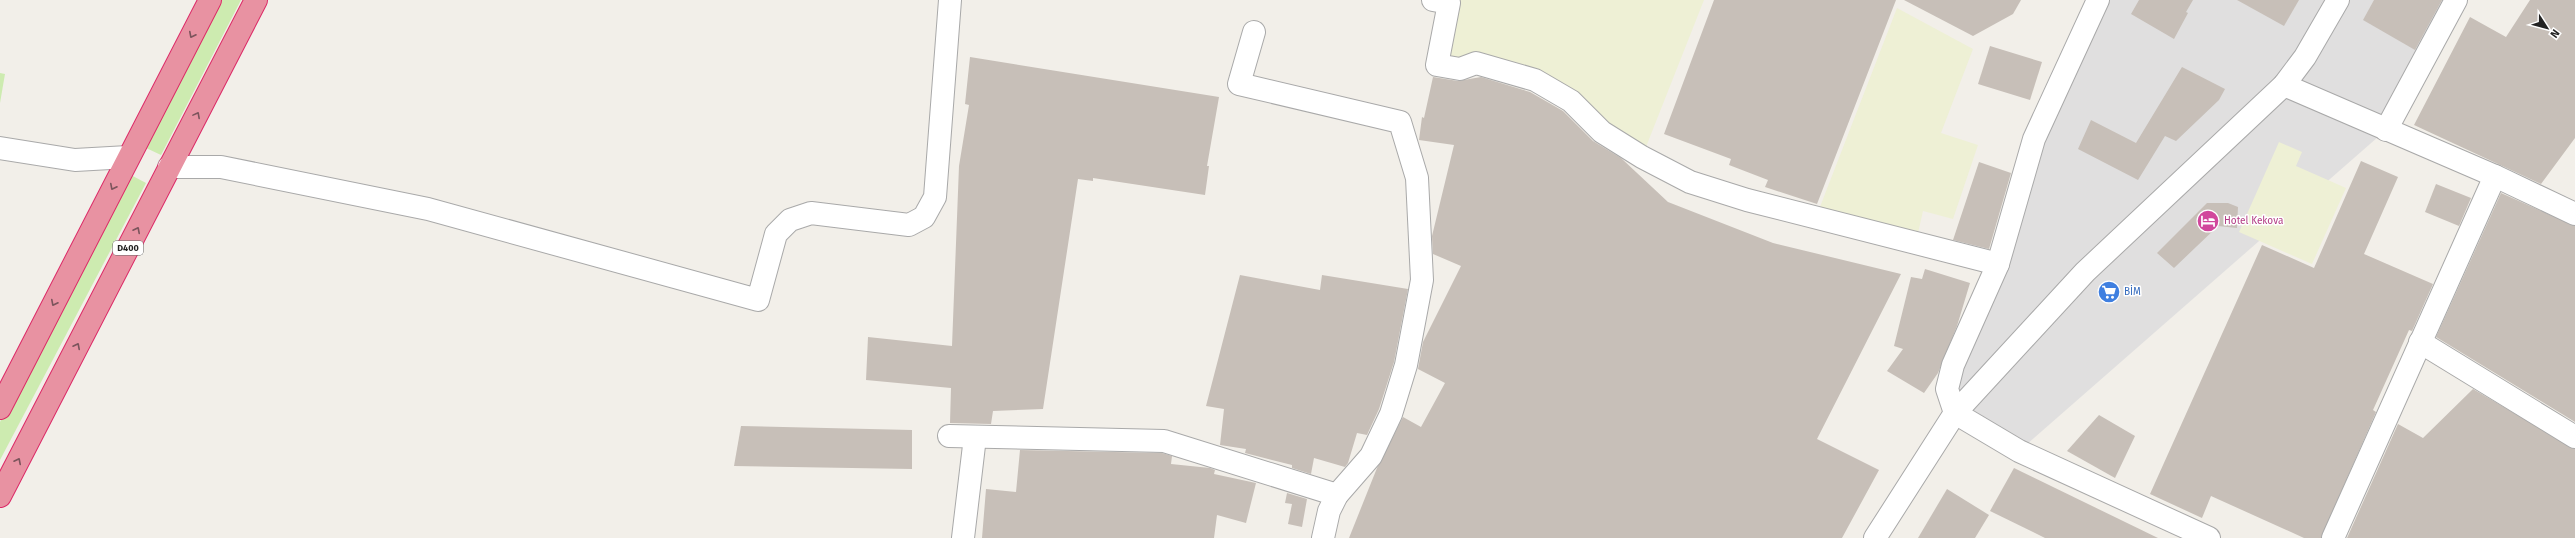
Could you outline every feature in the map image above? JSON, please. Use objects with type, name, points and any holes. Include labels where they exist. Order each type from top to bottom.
[{"type":"highway","points":[[0,408],[210,0]]},
{"type":"highway","name":"D400","points":[[0,496],[256,0]]},
{"type":"street","points":[[169,167],[221,167],[428,209],[758,300],[776,234],[790,220],[811,213],[909,225],[924,217],[935,197],[950,0]]},
{"type":"street","points":[[1433,0],[1450,3],[1437,65],[1460,69],[1476,63],[1535,80],[1571,101],[1602,132],[1642,157],[1690,182],[1755,202],[1998,264]]},
{"type":"street","points":[[2098,0],[2034,139],[1998,264],[1953,365],[1947,389],[1955,413],[2019,451],[2209,538]]},
{"type":"street","points":[[1874,538],[1955,413],[2085,272],[2284,86],[2306,56],[2338,0]]},
{"type":"street","points":[[2386,130],[2456,0]]},
{"type":"street","points":[[1254,32],[1239,84],[1400,122],[1417,178],[1422,280],[1406,365],[1391,414],[1371,456],[1337,495],[1329,511],[1323,538]]},
{"type":"street","points":[[2284,86],[2495,176],[2575,214]]},
{"type":"street","points":[[0,148],[75,160],[128,157]]},
{"type":"street","points":[[2333,538],[2495,176]]},
{"type":"street","points":[[2420,342],[2575,437]]},
{"type":"street","points":[[949,436],[1164,441],[1337,495]]},
{"type":"street","points":[[963,538],[975,437]]},
{"type":"shaded area","points":[[2098,0],[2456,0],[2386,130],[2019,451],[1955,413],[1953,365]]},
{"type":"green space","points":[[220,0],[241,0],[161,155],[144,147]]},
{"type":"green space","points":[[1451,0],[1704,0],[1642,157],[1535,80],[1437,65]]},
{"type":"green space","points":[[1897,8],[1973,49],[1941,133],[1978,145],[1953,219],[1923,211],[1918,233],[1818,212]]},
{"type":"green space","points":[[0,73],[5,74],[0,103]]},
{"type":"green space","points":[[2279,142],[2302,152],[2296,166],[2346,188],[2312,264],[2239,232]]},
{"type":"green space","points":[[129,174],[146,183],[0,460],[0,422]]},
{"type":"building","points":[[1714,0],[1896,0],[1817,204],[1765,187],[1768,180],[1729,165],[1731,159],[1664,134]]},
{"type":"building","points":[[1904,0],[2021,0],[2013,14],[1973,36]]},
{"type":"building","points":[[2139,0],[2193,0],[2174,39],[2131,14]]},
{"type":"building","points":[[2237,0],[2299,0],[2284,26]]},
{"type":"building","points":[[2374,0],[2442,0],[2415,50],[2363,20]]},
{"type":"building","points":[[2530,0],[2575,0],[2575,138],[2541,184],[2414,125],[2470,17],[2506,37]]},
{"type":"building","points":[[1990,46],[2042,62],[2030,100],[1978,84]]},
{"type":"building","points":[[970,57],[1219,97],[1207,166],[1209,166],[1205,195],[1093,178],[1093,181],[1078,179],[1043,409],[993,411],[991,424],[950,423],[951,388],[866,380],[868,337],[952,346],[959,166],[969,105],[965,104]]},
{"type":"building","points":[[2182,67],[2225,89],[2219,100],[2176,141],[2165,136],[2138,180],[2078,149],[2091,120],[2136,143]]},
{"type":"building","points":[[1433,77],[1458,81],[1481,77],[1530,92],[1563,111],[1593,141],[1621,158],[1668,202],[1773,243],[1901,274],[1817,439],[1879,470],[1842,538],[1349,538],[1377,468],[1403,417],[1421,427],[1445,383],[1418,369],[1423,342],[1461,266],[1433,254],[1432,236],[1454,145],[1419,140],[1422,117],[1424,118]]},
{"type":"building","points":[[2361,161],[2398,177],[2364,254],[2433,284],[2412,331],[2409,330],[2373,410],[2376,412],[2321,538],[2304,538],[2211,496],[2202,518],[2150,494],[2262,245],[2314,268]]},
{"type":"building","points":[[1979,162],[2011,173],[1989,249],[1953,240]]},
{"type":"building","points":[[2436,184],[2471,198],[2459,226],[2425,212]]},
{"type":"building","points":[[2501,193],[2575,226],[2575,422],[2436,337]]},
{"type":"building","points":[[2207,203],[2228,203],[2238,207],[2237,228],[2218,226],[2174,268],[2157,253]]},
{"type":"building","points":[[1925,269],[1970,283],[1957,326],[1938,373],[1924,393],[1887,371],[1903,349],[1894,346],[1911,277],[1922,279]]},
{"type":"building","points":[[1240,275],[1320,290],[1322,275],[1408,289],[1394,362],[1379,409],[1367,435],[1357,433],[1348,463],[1345,467],[1314,458],[1311,474],[1292,468],[1292,465],[1245,453],[1246,449],[1220,445],[1224,409],[1206,406]]},
{"type":"building","points":[[2473,389],[2575,449],[2575,538],[2347,538],[2398,424],[2423,438]]},
{"type":"building","points":[[2099,415],[2135,436],[2115,478],[2067,451]]},
{"type":"building","points":[[741,426],[912,430],[912,469],[734,466]]},
{"type":"building","points":[[1020,450],[1162,453],[1172,456],[1171,464],[1210,468],[1215,470],[1214,474],[1256,483],[1246,523],[1217,515],[1214,538],[982,538],[986,489],[1016,492]]},
{"type":"building","points":[[2014,468],[2158,538],[2045,538],[1990,511]]},
{"type":"building","points":[[1947,489],[1989,515],[1975,538],[1918,538]]},
{"type":"building","points":[[1287,493],[1307,499],[1302,527],[1288,524],[1292,504],[1285,503]]},
{"type":"place","name":"Hotel Kekova","points":[[2208,221]]},
{"type":"place","name":"BİM","points":[[2109,292]]}]
